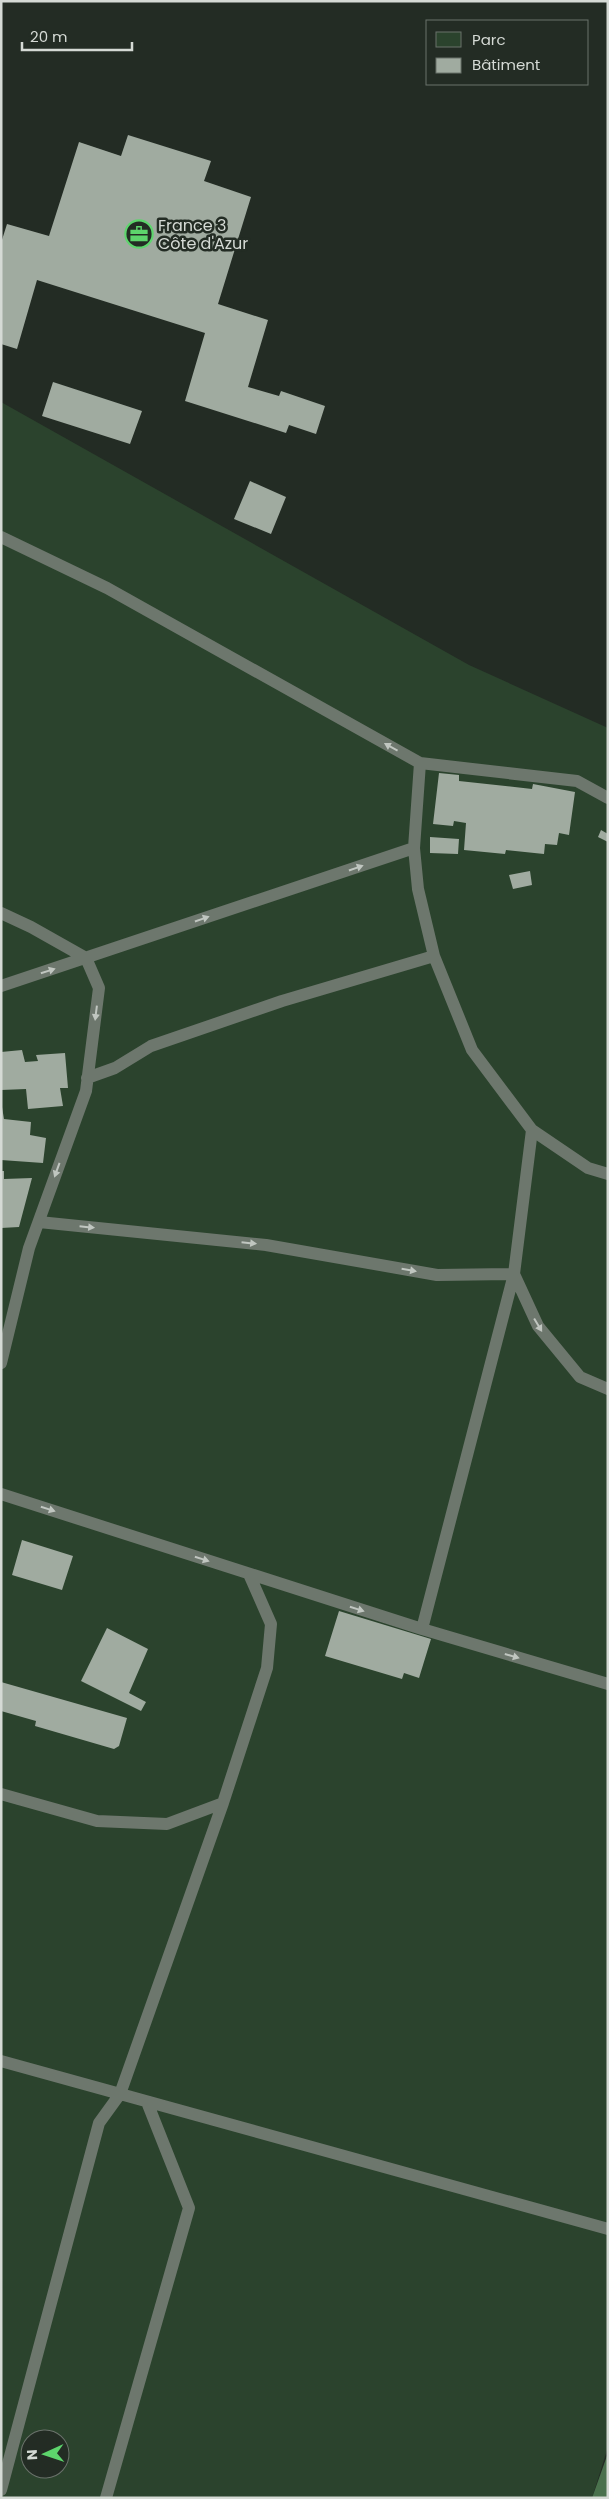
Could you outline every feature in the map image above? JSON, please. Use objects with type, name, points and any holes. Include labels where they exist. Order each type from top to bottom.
[{"type":"lane","points":[[1,537],[107,588],[420,763],[578,781],[608,798]]},
{"type":"lane","points":[[420,763],[414,848],[418,890],[434,956],[472,1050],[532,1130],[588,1168],[608,1174]]},
{"type":"lane","points":[[1,986],[414,848]]},
{"type":"lane","points":[[1,913],[31,927],[86,958],[99,988],[86,1091],[29,1248],[1,1363]]},
{"type":"lane","points":[[87,1078],[115,1068],[151,1046],[282,1000],[434,956]]},
{"type":"lane","points":[[422,1629],[514,1274],[532,1130]]},
{"type":"lane","points":[[39,1222],[266,1245],[437,1275],[514,1274]]},
{"type":"lane","points":[[514,1274],[538,1326],[580,1377],[608,1389]]},
{"type":"lane","points":[[1,1494],[422,1629],[608,1684]]},
{"type":"lane","points":[[1,2490],[100,2122],[120,2094],[223,1804],[267,1668],[270,1624],[249,1574]]},
{"type":"lane","points":[[1,1794],[97,1821],[167,1824],[223,1804]]},
{"type":"lane","points":[[1,2062],[608,2229]]},
{"type":"lane","points":[[106,2498],[188,2208],[146,2102]]},
{"type":"green space","points":[[1,402],[469,665],[608,728],[608,2447],[592,2498],[1,2498]]},
{"type":"shaded area","points":[[608,2453],[608,2498],[592,2498]]},
{"type":"building","points":[[128,135],[211,161],[204,181],[251,197],[218,304],[268,320],[248,387],[279,396],[281,391],[325,406],[316,434],[289,425],[286,433],[185,401],[205,333],[37,280],[17,349],[1,344],[1,243],[7,224],[49,236],[79,142],[121,156]]},
{"type":"building","points":[[53,382],[142,411],[130,444],[42,416]]},
{"type":"building","points":[[250,481],[286,497],[271,534],[234,519]]},
{"type":"building","points":[[439,773],[459,775],[459,781],[532,789],[533,784],[575,792],[569,835],[559,833],[557,845],[545,844],[544,854],[506,850],[505,854],[464,850],[466,823],[454,821],[453,826],[433,824]]},
{"type":"building","points":[[601,830],[608,834],[608,842],[598,837]]},
{"type":"building","points":[[430,837],[459,839],[458,854],[430,853]]},
{"type":"building","points":[[530,871],[532,885],[513,889],[509,875]]},
{"type":"building","points":[[22,1050],[25,1062],[38,1061],[36,1055],[65,1053],[68,1088],[60,1088],[63,1106],[28,1109],[26,1089],[1,1090],[1,1052]]},
{"type":"building","points":[[1,1101],[4,1119],[31,1122],[30,1135],[46,1138],[43,1163],[1,1160]]},
{"type":"building","points":[[1,1171],[4,1171],[4,1179],[32,1178],[19,1227],[1,1228]]},
{"type":"building","points":[[22,1540],[73,1556],[62,1590],[12,1575]]},
{"type":"building","points":[[339,1611],[431,1639],[419,1678],[404,1673],[402,1679],[325,1656]]},
{"type":"building","points":[[107,1628],[148,1649],[129,1693],[146,1702],[141,1711],[81,1681]]},
{"type":"building","points":[[1,1682],[127,1718],[119,1746],[114,1749],[35,1726],[36,1721],[1,1711]]},
{"type":"place","name":"France 3 Côte d'Azur","points":[[139,234]]}]
